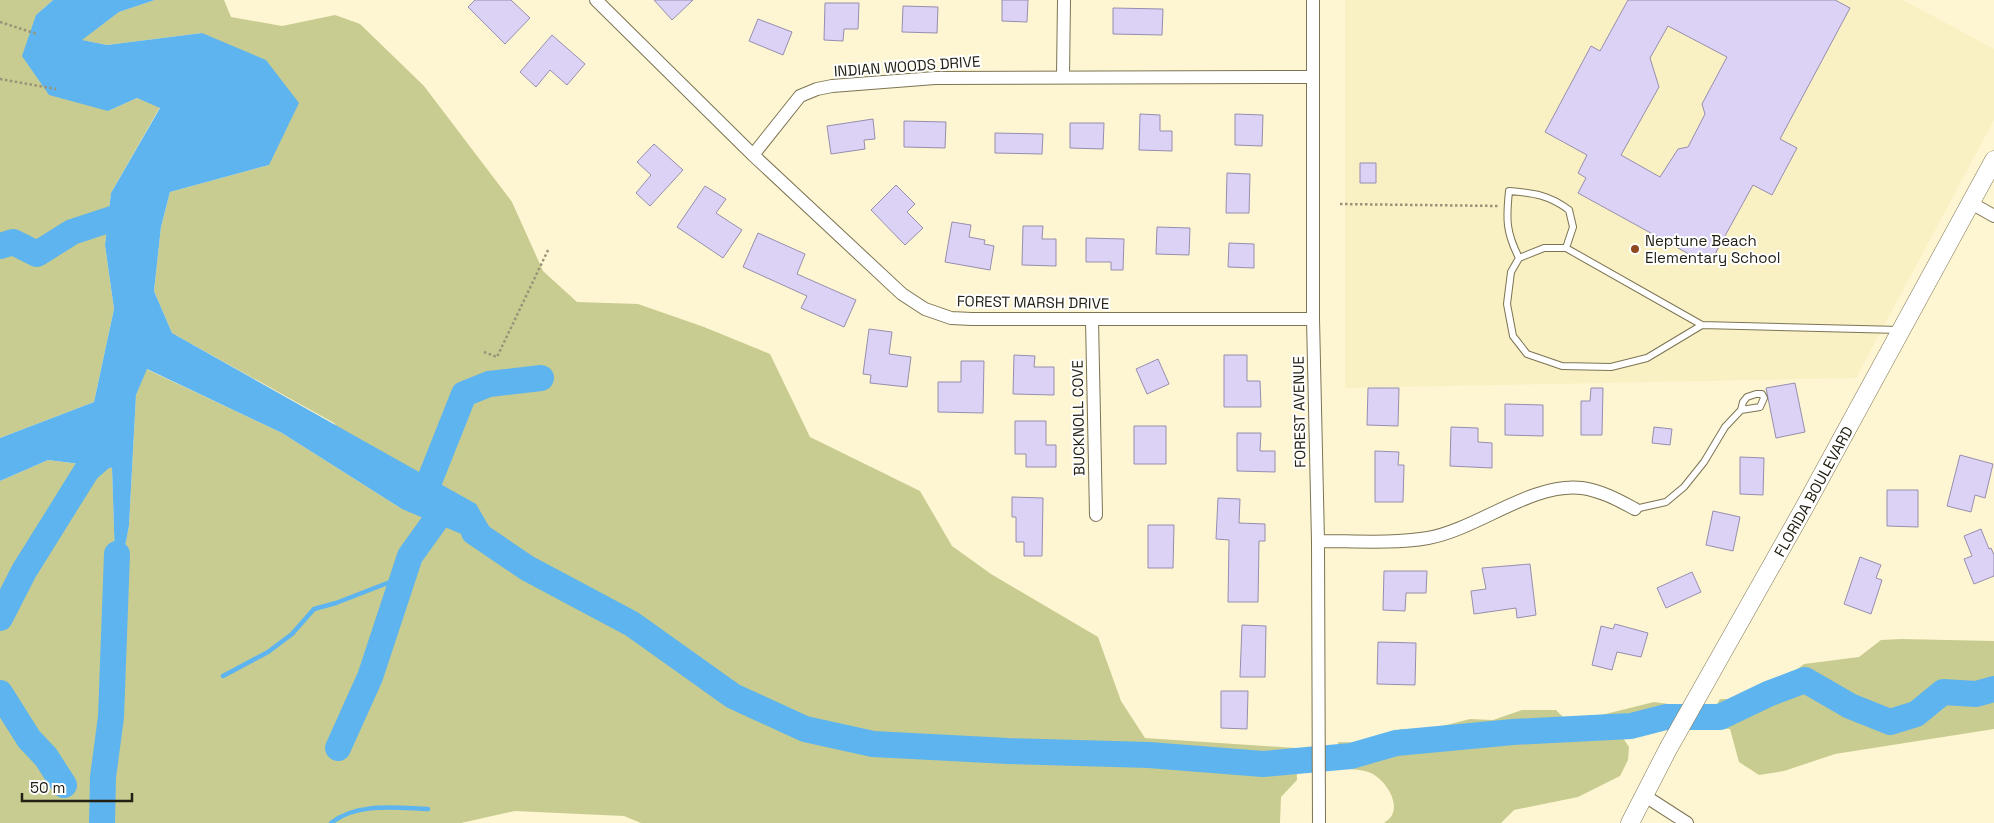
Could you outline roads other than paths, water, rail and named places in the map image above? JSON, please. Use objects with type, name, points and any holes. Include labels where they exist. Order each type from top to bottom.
[{"type":"street","points":[[596,0],[753,155]]},
{"type":"street","points":[[1063,76],[1064,0]]},
{"type":"street","name":"FOREST AVENUE","points":[[1313,0],[1313,319],[1318,541],[1319,823]]},
{"type":"street","name":"INDIAN WOODS DRIVE","points":[[753,155],[800,96],[816,89],[832,86],[935,78],[1063,76],[1313,77]]},
{"type":"street","name":"FOREST MARSH DRIVE","points":[[753,155],[902,294],[925,309],[951,318],[1092,320],[1313,319]]},
{"type":"street","name":"FLORIDA BOULEVARD","points":[[1630,823],[1668,749],[1804,508],[1994,160]]},
{"type":"street","points":[[1971,203],[1994,216]]},
{"type":"street","name":"BUCKNOLL COVE","points":[[1092,320],[1096,516]]},
{"type":"street","points":[[1318,541],[1396,541],[1428,538],[1474,523],[1527,497],[1554,490],[1581,488],[1606,494],[1635,509]]},
{"type":"street","points":[[1645,796],[1687,823]]},
{"type":"lane","points":[[1519,258],[1509,238],[1506,214],[1509,191],[1533,193],[1554,199],[1569,210],[1573,227],[1566,248]]},
{"type":"lane","points":[[1702,325],[1647,358],[1611,367],[1562,366],[1527,354],[1513,336],[1507,304],[1511,272],[1519,258],[1544,248],[1566,248],[1702,325],[1901,330]]},
{"type":"lane","points":[[1635,509],[1666,502],[1684,487],[1704,462],[1725,427],[1741,410]]},
{"type":"water","points":[[53,0],[155,0],[119,12],[82,40],[107,45],[202,33],[266,60],[299,103],[269,165],[170,192],[161,227],[154,291],[172,333],[476,504],[504,552],[402,509],[282,433],[147,369],[136,395],[129,526],[116,591],[112,468],[48,460],[0,481],[0,438],[94,402],[114,309],[105,245],[111,193],[160,108],[137,98],[108,111],[49,95],[22,56],[36,15]]},
{"type":"waterway","points":[[0,246],[13,242],[37,254],[72,232],[127,214]]},
{"type":"waterway","points":[[423,497],[464,394],[489,384],[541,378]]},
{"type":"waterway","points":[[0,618],[24,571],[87,470],[119,442]]},
{"type":"waterway","points":[[338,748],[370,677],[410,556],[443,510]]},
{"type":"waterway","points":[[474,532],[527,568],[632,624],[733,696],[805,729],[873,744],[1008,751],[1149,755],[1263,764],[1351,756],[1396,743],[1513,732],[1631,726],[1666,717],[1720,717],[1768,694],[1805,680],[1850,706],[1890,722],[1916,714],[1943,692],[1976,694],[1994,689]]},
{"type":"waterway","points":[[102,823],[103,777],[111,717],[117,554]]},
{"type":"waterway","points":[[223,676],[268,652],[292,634],[314,609],[336,603],[403,577]]},
{"type":"waterway","points":[[0,693],[29,739],[46,757],[64,785]]},
{"type":"waterway","points":[[331,823],[341,816],[365,809],[391,807],[428,809]]},
{"type":"place","name":"Neptune Beach Elementary School","points":[[1635,249]]}]
